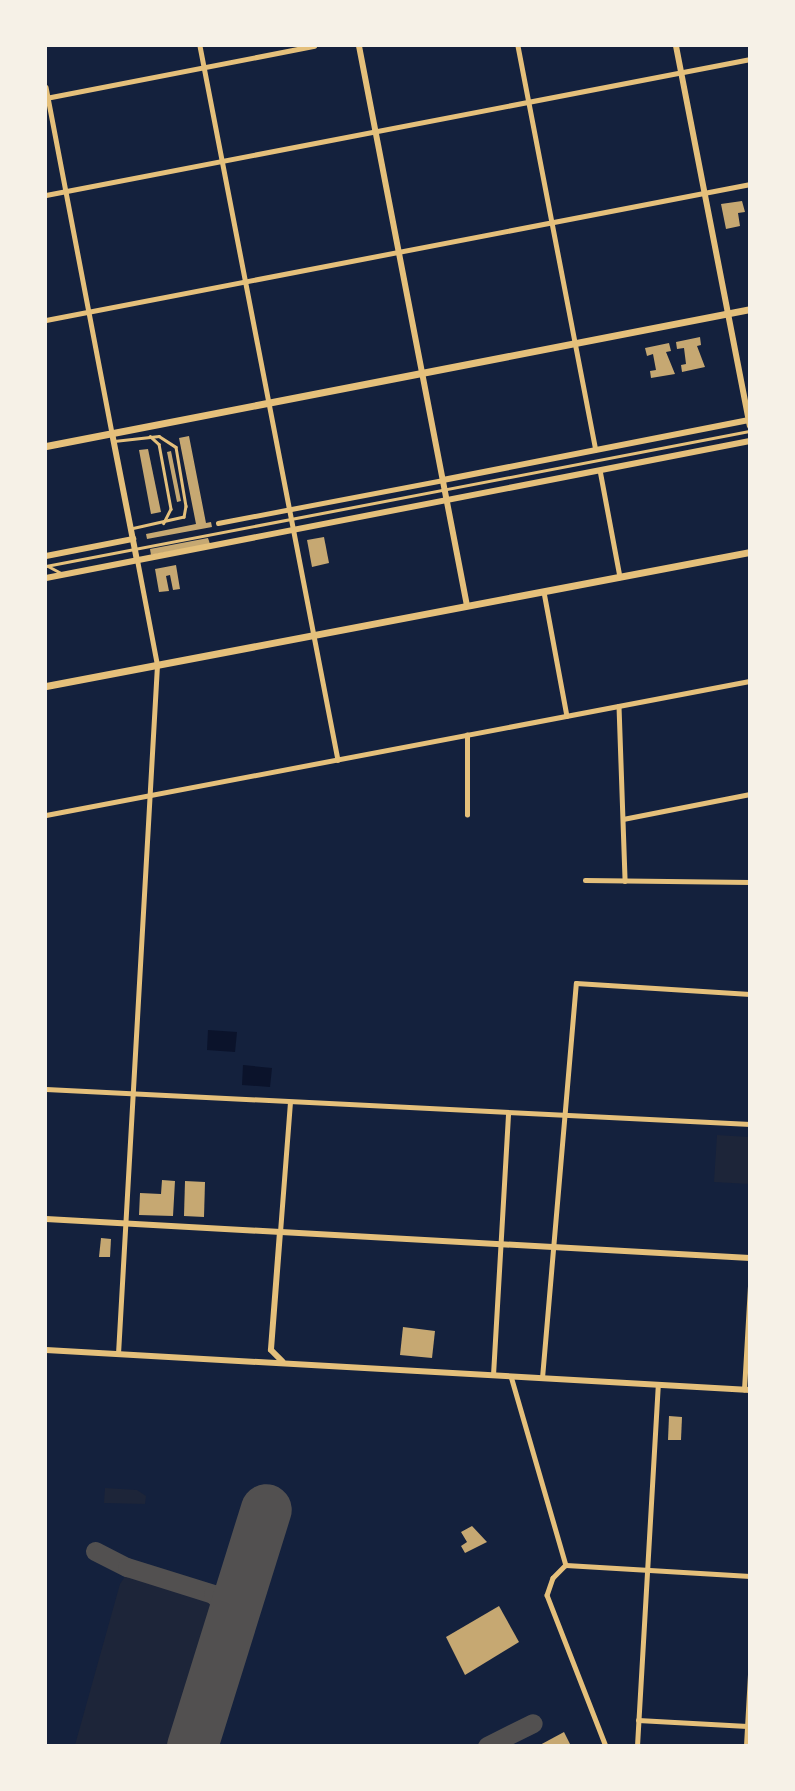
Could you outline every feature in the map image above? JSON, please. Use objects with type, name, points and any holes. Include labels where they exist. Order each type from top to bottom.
[{"type":"main road","points":[[359,46],[467,606]]},
{"type":"main road","points":[[443,480],[749,425],[676,46]]},
{"type":"main road","points":[[46,446],[113,437],[269,403],[750,309]]},
{"type":"main road","points":[[113,437],[137,560]]},
{"type":"main road","points":[[46,578],[750,441]]},
{"type":"main road","points":[[46,556],[133,539]]},
{"type":"main road","points":[[46,686],[750,552]]},
{"type":"main road","points":[[46,1219],[750,1258]]},
{"type":"main road","points":[[256,1362],[271,1350],[280,1232]]},
{"type":"main road","points":[[46,1350],[747,1390]]},
{"type":"main road","points":[[271,1350],[286,1363]]},
{"type":"street","points":[[200,46],[338,760]]},
{"type":"street","points":[[46,98],[314,46]]},
{"type":"street","points":[[518,46],[596,451]]},
{"type":"street","points":[[46,195],[750,59]]},
{"type":"street","points":[[46,87],[113,437]]},
{"type":"street","points":[[46,320],[750,184]]},
{"type":"street","points":[[600,470],[620,576]]},
{"type":"street","points":[[218,523],[443,480]]},
{"type":"street","points":[[118,1354],[157,665],[137,560]]},
{"type":"street","points":[[544,591],[567,716]]},
{"type":"street","points":[[46,815],[750,681]]},
{"type":"street","points":[[619,706],[625,881]]},
{"type":"street","points":[[467,735],[467,815]]},
{"type":"street","points":[[623,819],[750,794]]},
{"type":"street","points":[[585,880],[750,882]]},
{"type":"street","points":[[542,1378],[567,1117],[576,983],[750,994]]},
{"type":"street","points":[[46,1089],[750,1124]]},
{"type":"street","points":[[280,1232],[289,1102]]},
{"type":"street","points":[[493,1375],[508,1114]]},
{"type":"street","points":[[747,1390],[750,1285]]},
{"type":"street","points":[[512,1376],[566,1565]]},
{"type":"street","points":[[636,1745],[658,1385]]},
{"type":"street","points":[[606,1745],[547,1595],[553,1578],[566,1565],[750,1576]]},
{"type":"street","points":[[746,1745],[750,1675]]},
{"type":"street","points":[[638,1720],[747,1726]]},
{"type":"lane","points":[[47,566],[445,489],[749,425]]},
{"type":"lane","points":[[149,435],[159,443],[171,509],[164,523]]},
{"type":"lane","points":[[113,437],[149,435],[169,439],[176,447],[186,512],[179,521],[131,529]]},
{"type":"lane","points":[[47,566],[63,574]]},
{"type":"shaded area","points":[[208,1030],[237,1032],[235,1052],[207,1050]]},
{"type":"shaded area","points":[[243,1065],[272,1068],[270,1087],[242,1085]]},
{"type":"shaded area","points":[[717,1135],[749,1137],[749,1184],[714,1182]]},
{"type":"shaded area","points":[[105,1488],[137,1490],[146,1496],[145,1504],[104,1503]]},
{"type":"shaded area","points":[[126,1575],[213,1598],[219,1605],[177,1745],[75,1745],[120,1584]]},
{"type":"building","points":[[742,201],[745,212],[738,213],[740,226],[726,229],[721,204]]},
{"type":"building","points":[[700,337],[701,345],[697,346],[705,367],[682,372],[681,365],[686,364],[684,348],[677,349],[676,342]]},
{"type":"building","points":[[669,343],[671,351],[666,352],[675,374],[651,378],[650,371],[656,370],[653,354],[647,356],[645,348]]},
{"type":"building","points":[[189,436],[206,523],[211,522],[212,527],[147,539],[146,534],[196,524],[179,438]]},
{"type":"building","points":[[148,449],[161,512],[151,514],[139,450]]},
{"type":"building","points":[[171,451],[181,501],[177,502],[167,452]]},
{"type":"building","points":[[324,537],[329,563],[312,567],[307,540]]},
{"type":"building","points":[[208,538],[210,544],[151,555],[150,549]]},
{"type":"building","points":[[176,565],[180,589],[173,590],[170,575],[166,576],[169,591],[159,592],[155,569]]},
{"type":"building","points":[[162,1180],[175,1181],[173,1216],[139,1215],[140,1193],[161,1194]]},
{"type":"building","points":[[185,1181],[205,1182],[204,1217],[184,1216]]},
{"type":"building","points":[[101,1238],[111,1239],[110,1257],[99,1257]]},
{"type":"building","points":[[403,1327],[435,1331],[432,1358],[400,1355]]},
{"type":"building","points":[[669,1416],[682,1417],[681,1440],[668,1440]]},
{"type":"building","points":[[472,1526],[487,1542],[465,1553],[461,1546],[467,1542],[461,1532]]},
{"type":"building","points":[[499,1606],[519,1642],[465,1675],[446,1637]]},
{"type":"building","points":[[564,1732],[571,1746],[538,1746]]},
{"type":"taxiway","points":[[95,1551],[127,1567],[213,1594],[226,1607],[229,1621]]},
{"type":"taxiway","points":[[487,1746],[533,1723]]},
{"type":"runway","points":[[192,1746],[266,1509]]}]
